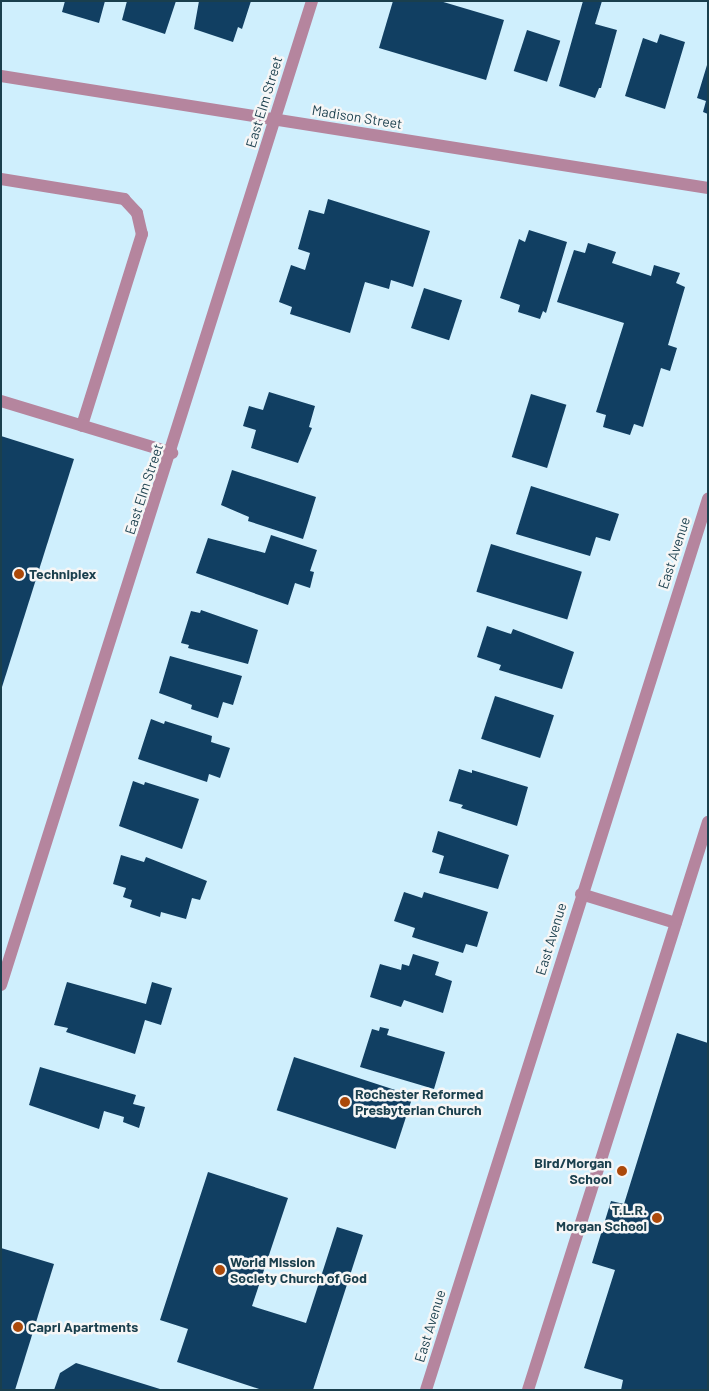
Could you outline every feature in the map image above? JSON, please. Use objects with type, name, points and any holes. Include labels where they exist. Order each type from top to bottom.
[{"type":"street","name":"East Elm Street","points":[[1,985],[172,453],[312,1]]},
{"type":"street","name":"Madison Street","points":[[1,76],[708,188]]},
{"type":"street","points":[[1,179],[124,199],[137,213],[142,234],[82,426]]},
{"type":"street","points":[[1,401],[172,453]]},
{"type":"street","name":"East Avenue","points":[[426,1390],[581,894],[708,498]]},
{"type":"street","points":[[528,1390],[708,822]]},
{"type":"street","points":[[581,894],[676,923]]},
{"type":"building","points":[[65,1],[105,1],[99,23],[62,12]]},
{"type":"building","points":[[127,1],[176,1],[165,34],[122,20]]},
{"type":"building","points":[[199,1],[251,1],[242,29],[238,27],[233,42],[194,29]]},
{"type":"building","points":[[393,1],[440,1],[504,20],[486,80],[379,48]]},
{"type":"building","points":[[583,1],[602,1],[595,24],[617,30],[601,88],[599,88],[595,98],[559,86]]},
{"type":"building","points":[[527,30],[560,41],[547,82],[514,71]]},
{"type":"building","points":[[660,34],[685,42],[665,109],[625,96],[643,38],[657,43]]},
{"type":"building","points":[[707,65],[708,114],[703,112],[706,101],[697,98]]},
{"type":"building","points":[[328,199],[430,231],[413,287],[391,280],[389,289],[365,282],[350,333],[290,314],[292,307],[279,302],[291,265],[305,270],[310,253],[298,249],[309,210],[324,214]]},
{"type":"building","points":[[529,230],[567,242],[546,313],[543,311],[540,319],[518,312],[520,305],[500,298],[519,239],[525,242]]},
{"type":"building","points":[[588,243],[616,252],[612,263],[651,276],[654,265],[680,273],[676,283],[685,287],[668,345],[677,348],[670,371],[661,368],[643,427],[634,424],[630,435],[603,427],[606,415],[596,412],[624,323],[557,302],[574,250],[585,253]]},
{"type":"building","points":[[424,288],[462,300],[449,340],[411,328]]},
{"type":"building","points":[[269,392],[315,406],[309,427],[312,428],[298,463],[251,448],[256,430],[243,426],[249,406],[263,410]]},
{"type":"building","points":[[531,394],[566,405],[547,468],[512,457]]},
{"type":"building","name":"Techniplex","points":[[1,436],[74,459],[2,687],[1,687]]},
{"type":"building","points":[[232,470],[316,497],[303,539],[248,521],[249,517],[221,505]]},
{"type":"building","points":[[531,486],[619,514],[610,541],[596,537],[590,556],[516,534]]},
{"type":"building","points":[[271,535],[317,550],[310,571],[314,572],[310,588],[295,583],[288,605],[196,573],[208,538],[265,553]]},
{"type":"building","points":[[491,544],[582,572],[567,620],[476,592]]},
{"type":"building","points":[[201,610],[258,630],[248,664],[188,648],[189,645],[181,643],[191,611],[200,613]]},
{"type":"building","points":[[487,626],[511,634],[513,629],[574,652],[562,689],[499,670],[501,665],[477,657]]},
{"type":"building","points":[[170,656],[242,676],[233,705],[223,702],[218,718],[191,709],[192,705],[159,693]]},
{"type":"building","points":[[495,696],[554,715],[540,758],[481,739]]},
{"type":"building","points":[[151,719],[164,724],[165,721],[212,736],[211,742],[230,748],[220,778],[209,774],[207,782],[138,759]]},
{"type":"building","points":[[459,769],[472,773],[472,770],[528,787],[517,826],[461,808],[463,805],[449,801]]},
{"type":"building","points":[[133,781],[144,785],[145,782],[199,799],[182,849],[119,826]]},
{"type":"building","points":[[438,831],[509,855],[498,889],[439,873],[444,856],[432,852]]},
{"type":"building","points":[[121,855],[144,862],[146,857],[207,881],[200,900],[192,898],[186,919],[161,912],[160,917],[130,907],[132,900],[123,897],[126,888],[113,884]]},
{"type":"building","points":[[404,892],[422,898],[424,892],[488,912],[477,947],[466,944],[463,953],[412,937],[415,928],[394,921]]},
{"type":"building","points":[[413,954],[439,962],[435,975],[452,981],[443,1013],[404,1000],[401,1007],[370,997],[380,964],[401,970],[402,964],[409,966]]},
{"type":"building","points":[[67,982],[146,1004],[152,982],[172,988],[161,1025],[145,1020],[135,1054],[66,1032],[68,1028],[54,1025]]},
{"type":"building","points":[[380,1027],[389,1029],[387,1035],[445,1052],[434,1089],[360,1067],[372,1029],[379,1031]]},
{"type":"building","name":"T.L.R. Morgan School","points":[[677,1033],[708,1043],[708,1390],[621,1390],[623,1380],[584,1368],[615,1270],[592,1263],[611,1201],[624,1204]]},
{"type":"building","name":"Rochester Reformed Presbyterian Church","points":[[294,1057],[413,1096],[396,1149],[277,1110]]},
{"type":"building","points":[[40,1067],[136,1095],[133,1104],[145,1107],[139,1128],[123,1122],[124,1117],[104,1111],[99,1129],[29,1105]]},
{"type":"building","name":"World Mission Society Church of God","points":[[208,1172],[288,1198],[252,1306],[306,1323],[337,1227],[363,1235],[313,1390],[262,1390],[177,1362],[188,1329],[160,1320]]},
{"type":"building","name":"Capri Apartments","points":[[1,1248],[54,1264],[15,1390],[1,1390]]},
{"type":"building","points":[[76,1363],[160,1390],[54,1390],[60,1373]]},
{"type":"place","name":"Techniplex","points":[[19,574]]},
{"type":"place","name":"Rochester Reformed Presbyterian Church","points":[[345,1102]]},
{"type":"place","name":"Bird/Morgan School","points":[[622,1171]]},
{"type":"place","name":"T.L.R. Morgan School","points":[[657,1218]]},
{"type":"place","name":"World Mission Society Church of God","points":[[220,1270]]},
{"type":"place","name":"Capri Apartments","points":[[18,1327]]}]
